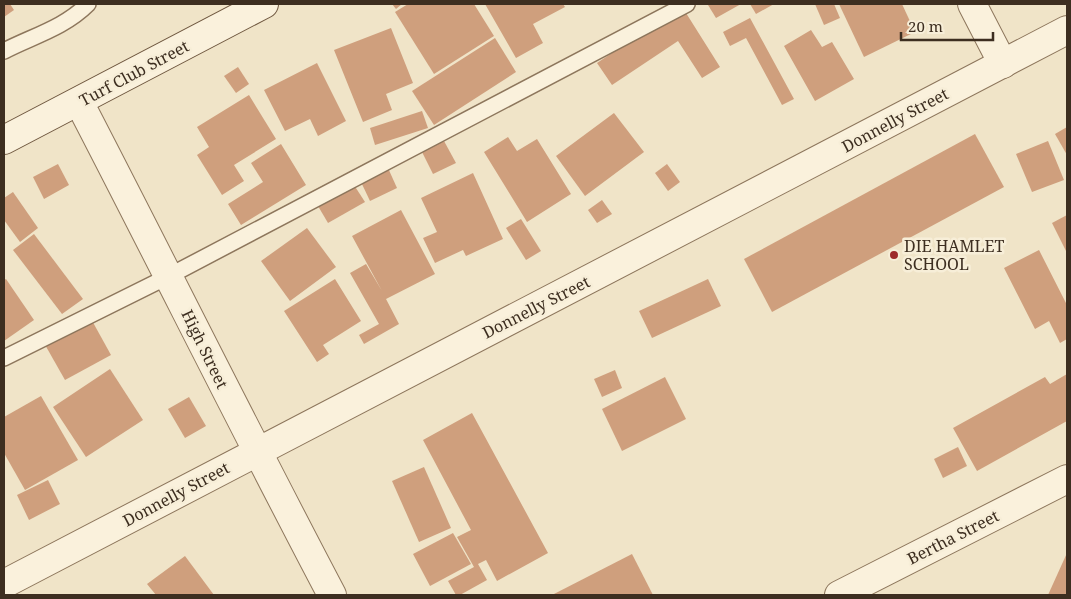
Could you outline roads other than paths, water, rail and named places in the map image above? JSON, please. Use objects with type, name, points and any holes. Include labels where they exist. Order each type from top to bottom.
[{"type":"street","name":"Turf Club Street","points":[[4,140],[264,4]]},
{"type":"street","points":[[972,4],[1003,64]]},
{"type":"street","name":"Donnelly Street","points":[[4,584],[1067,30]]},
{"type":"street","name":"High Street","points":[[79,102],[169,276],[256,452],[332,595]]},
{"type":"street","name":"Bertha Street","points":[[839,595],[1067,479]]},
{"type":"lane","points":[[4,51],[52,30],[77,14],[88,4]]},
{"type":"lane","points":[[4,358],[169,276],[687,4]]},
{"type":"place","name":"DIE HAMLET SCHOOL","points":[[894,255]]}]
